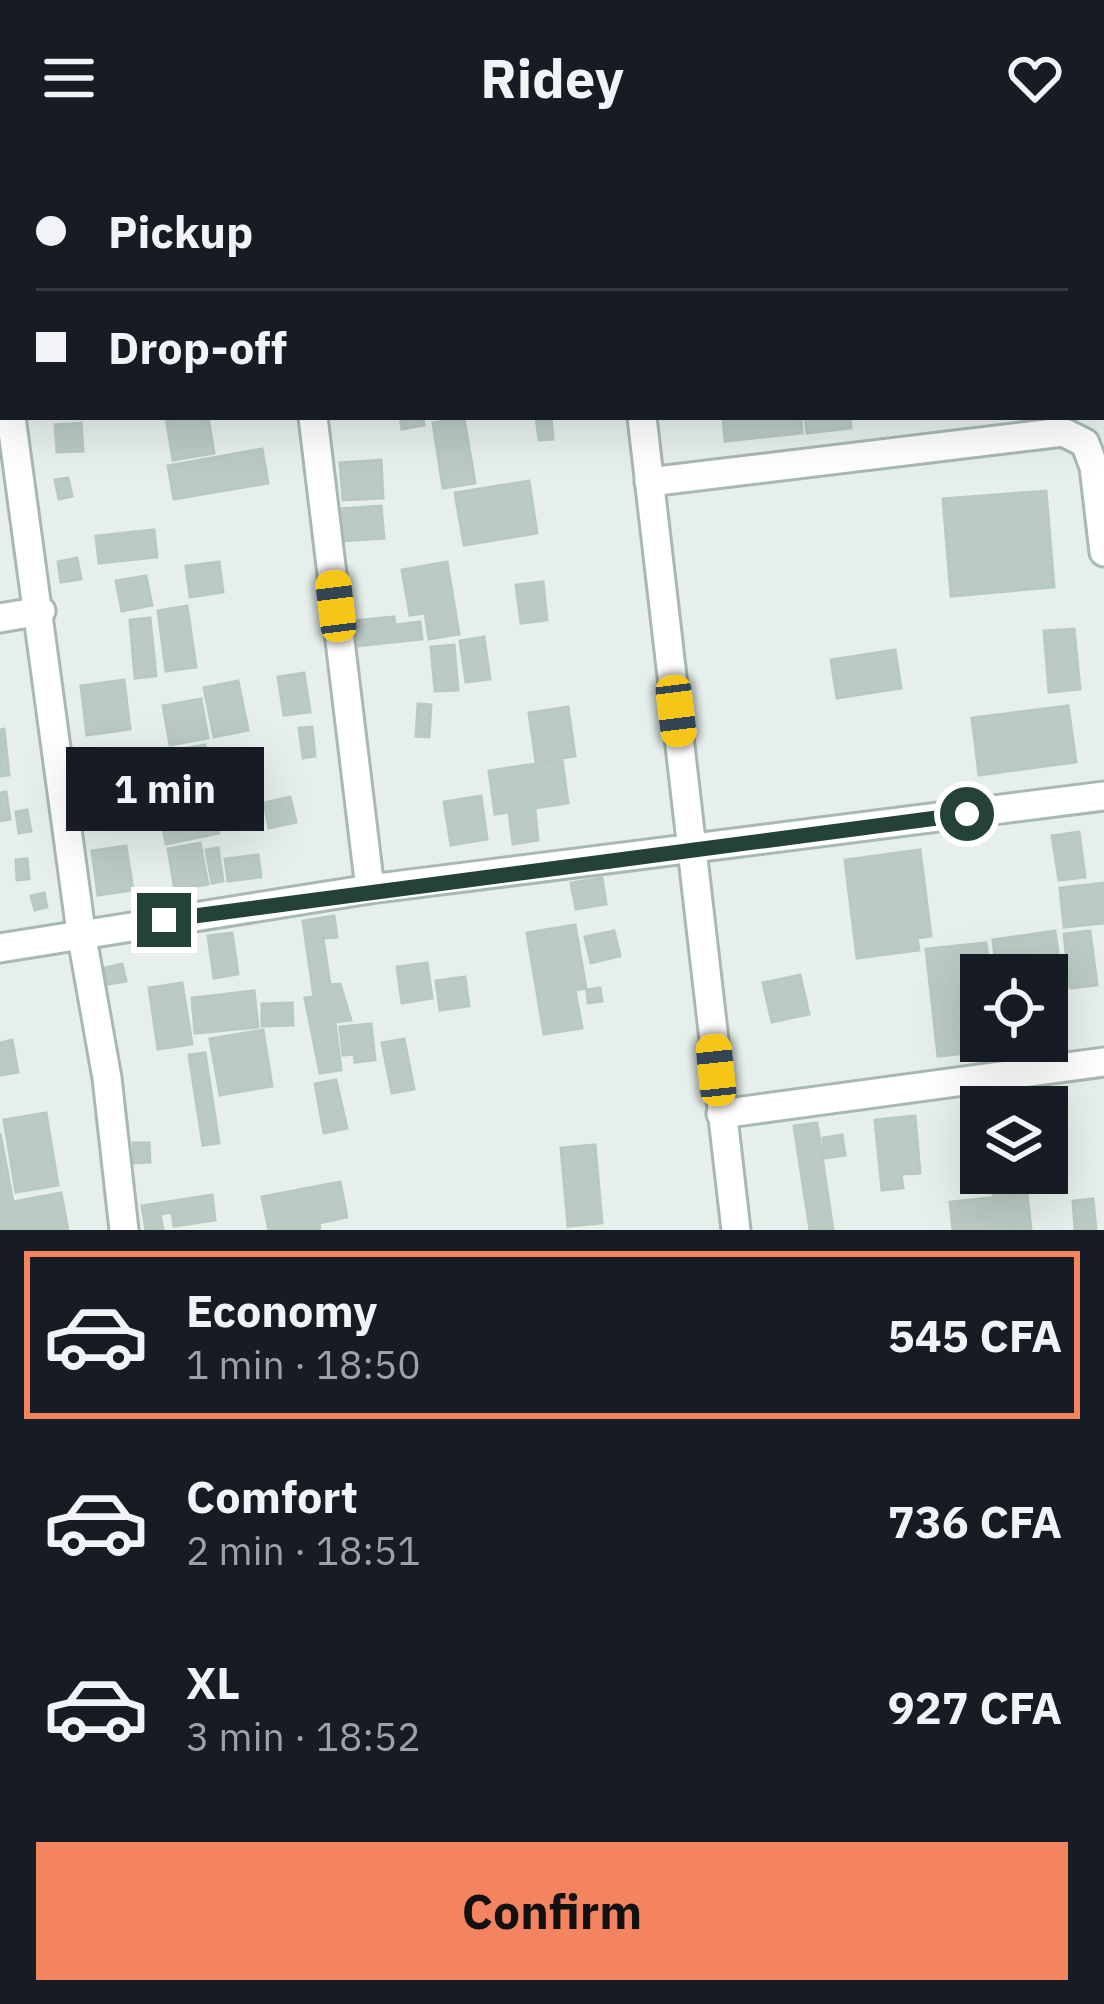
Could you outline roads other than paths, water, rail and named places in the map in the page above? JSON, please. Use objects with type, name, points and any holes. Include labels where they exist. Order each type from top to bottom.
[{"type":"street","points":[[11,420],[81,932],[107,1078],[124,1230]]},
{"type":"street","points":[[313,420],[370,889]]},
{"type":"street","points":[[641,420],[736,1230]]},
{"type":"street","points":[[649,482],[1063,432],[1085,443],[1104,552]]},
{"type":"street","points":[[0,618],[41,611]]},
{"type":"street","points":[[0,948],[370,889],[1104,796]]},
{"type":"street","points":[[721,1114],[1104,1062]]}]
